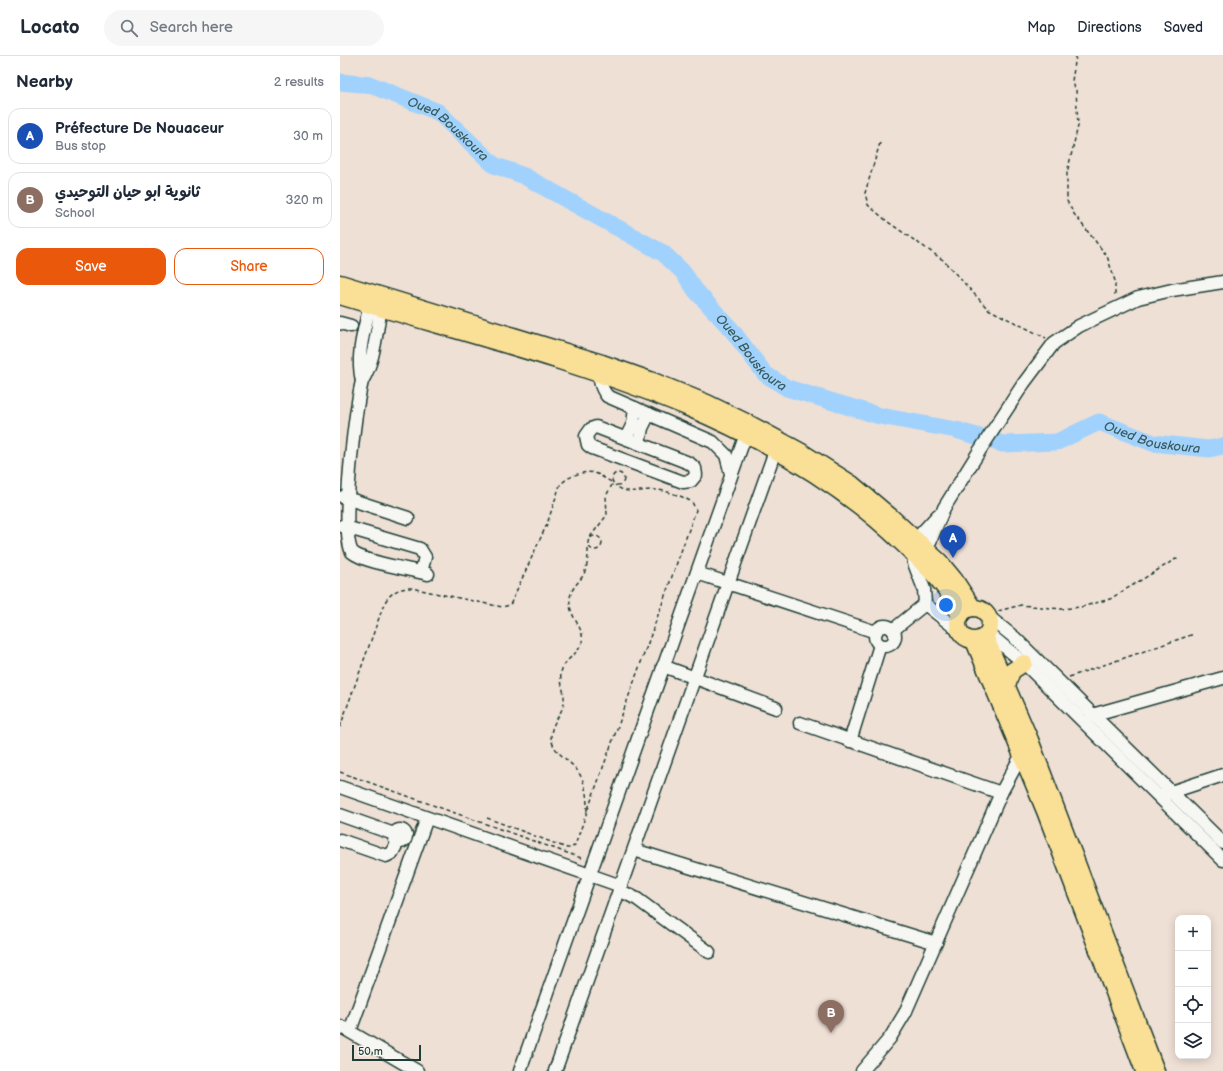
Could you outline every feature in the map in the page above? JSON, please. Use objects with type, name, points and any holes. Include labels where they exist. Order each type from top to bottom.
[{"type":"main road","points":[[340,283],[377,300],[601,369],[653,381],[707,403],[800,451],[852,484],[919,547],[952,575],[983,613],[990,625],[982,637]]},
{"type":"main road","points":[[340,296],[377,300]]},
{"type":"main road","points":[[601,369],[746,434],[828,482],[847,495],[919,547],[936,577],[953,601],[959,624],[965,638],[982,637]]},
{"type":"main road","points":[[959,624],[968,609],[983,613]]},
{"type":"main road","points":[[982,637],[1007,685],[1030,740],[1156,1071]]},
{"type":"main road","points":[[982,637],[1022,754],[1144,1071]]},
{"type":"main road","points":[[1007,685],[1012,671],[1024,663]]},
{"type":"street","points":[[925,604],[924,589],[914,563],[919,547],[1028,377],[1054,343],[1079,326],[1114,308],[1154,294],[1223,282]]},
{"type":"street","points":[[342,526],[420,549],[425,557],[424,573],[358,556],[347,546],[343,536],[342,526],[342,497],[345,462],[362,381],[359,362],[360,348],[377,300]]},
{"type":"street","points":[[601,369],[602,390],[607,396],[718,445],[729,461],[731,474]]},
{"type":"street","points":[[627,461],[633,441],[635,408]]},
{"type":"street","points":[[633,441],[649,414]]},
{"type":"street","points":[[596,427],[633,441],[693,465],[696,472],[694,479],[683,482],[592,448],[586,441],[586,436],[591,429],[596,427]]},
{"type":"street","points":[[520,1071],[746,434]]},
{"type":"street","points":[[555,1071],[775,451]]},
{"type":"street","points":[[342,497],[408,518]]},
{"type":"street","points":[[697,573],[876,632]]},
{"type":"street","points":[[925,604],[959,624]]},
{"type":"street","points":[[893,630],[925,604]]},
{"type":"street","points":[[983,613],[1015,638],[1058,682],[1223,842]]},
{"type":"street","points":[[884,626],[893,630],[895,636],[893,643],[887,646],[880,645],[876,639],[876,632],[884,626]]},
{"type":"street","points":[[982,637],[1024,663],[1223,860]]},
{"type":"street","points":[[850,741],[880,645]]},
{"type":"street","points":[[664,666],[776,708]]},
{"type":"street","points":[[1092,715],[1223,678]]},
{"type":"street","points":[[800,723],[1002,793]]},
{"type":"street","points":[[862,1071],[882,1049],[898,1026],[1002,793],[1022,754]]},
{"type":"street","points":[[1159,798],[1170,791],[1223,775]]},
{"type":"street","points":[[340,787],[589,875],[620,888],[709,952]]},
{"type":"street","points":[[340,815],[396,838],[392,853],[386,856],[340,840]]},
{"type":"street","points":[[417,1071],[345,1029],[427,818]]},
{"type":"street","points":[[634,850],[936,943]]},
{"type":"path","points":[[1076,56],[1072,81],[1078,97],[1078,126],[1067,173],[1067,200],[1074,214],[1107,256],[1115,281],[1114,308]]},
{"type":"path","points":[[880,143],[865,194],[868,205],[888,222],[943,260],[988,309],[1026,327],[1054,343]]},
{"type":"path","points":[[340,728],[384,604],[390,595],[400,589],[411,588],[502,607],[510,605],[514,599],[546,524],[560,485],[565,480],[586,472],[594,473],[613,483],[620,485],[624,481],[621,473],[613,474],[613,483],[606,496],[607,514],[588,540],[586,569],[573,588],[570,597],[572,616],[580,629],[582,642],[580,648],[562,667],[560,680],[564,700],[561,713],[553,724],[551,737],[556,750],[573,765],[583,782],[586,791],[586,813]]},
{"type":"path","points":[[487,818],[569,848],[575,844],[696,510],[692,502],[667,492],[648,490],[628,491],[618,488],[613,483]]},
{"type":"path","points":[[588,547],[597,550],[603,543],[600,537],[590,537]]},
{"type":"path","points":[[983,613],[1021,605],[1061,609],[1081,607],[1110,599],[1179,557]]},
{"type":"path","points":[[1058,682],[1078,673],[1194,634]]},
{"type":"path","points":[[340,772],[594,863]]},
{"type":"waterway","name":"Oued Bouskoura","points":[[340,82],[371,85],[438,112],[494,165],[524,176],[663,253],[683,272],[696,291],[731,329],[765,374],[787,388],[880,416],[956,430],[1003,444],[1057,442],[1099,422],[1153,443],[1209,449],[1223,446]]},
{"type":"place","name":"Préfecture De Nouaceur","points":[[953,558]]},
{"type":"place","name":"ثانوية ابو حيان التوحيدي","points":[[831,1033]]}]
